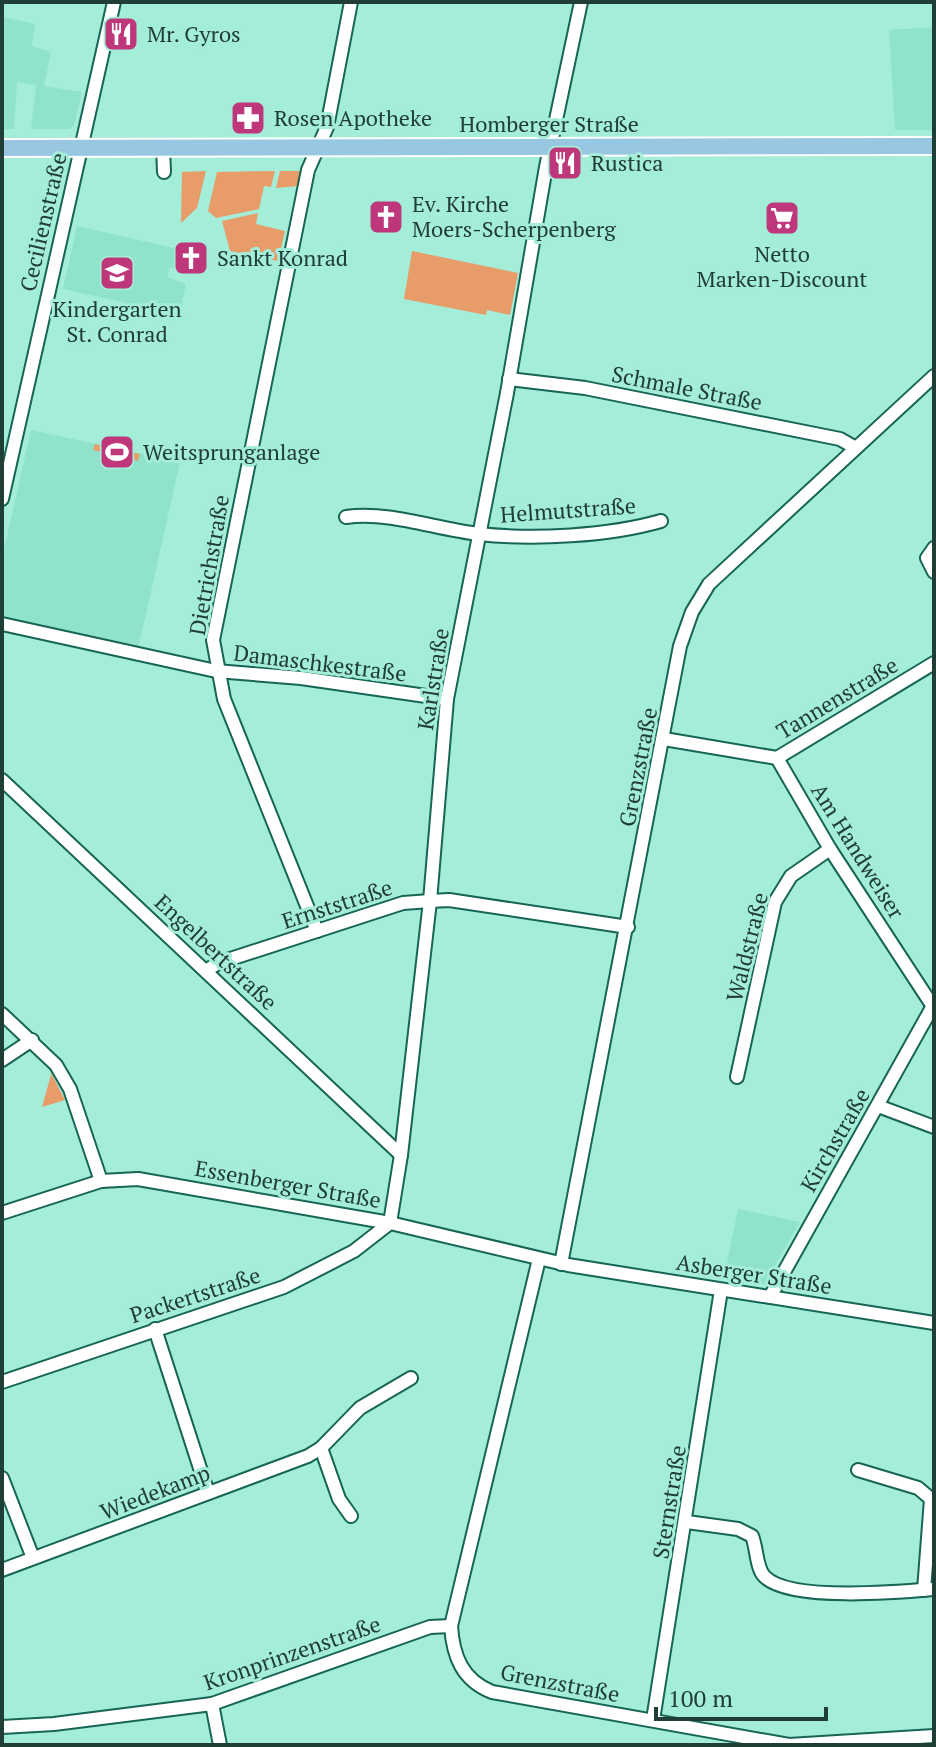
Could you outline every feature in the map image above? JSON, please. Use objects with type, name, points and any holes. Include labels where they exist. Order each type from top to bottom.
[{"type":"main road","name":"Homberger Straße","points":[[2,148],[934,146]]},
{"type":"street","name":"Cecilienstraße","points":[[2,499],[114,2]]},
{"type":"street","name":"Dietrichstraße","points":[[317,931],[216,671],[213,640],[306,181],[327,127],[351,2]]},
{"type":"street","name":"Karlstraße","points":[[390,1223],[401,1155],[430,901],[447,699],[581,2]]},
{"type":"street","points":[[163,147],[164,172]]},
{"type":"street","name":"Grenzstraße","points":[[564,1264],[680,646],[692,612],[709,584],[934,376]]},
{"type":"street","name":"Schmale Straße","points":[[509,379],[585,388],[840,439],[854,447]]},
{"type":"street","name":"Helmutstraße","points":[[346,517],[369,514],[478,534],[511,536],[631,530],[661,521]]},
{"type":"street","points":[[934,548],[927,558],[934,572]]},
{"type":"street","name":"Damaschkestraße","points":[[2,624],[216,671],[301,678],[447,699]]},
{"type":"street","name":"Tannenstraße","points":[[664,739],[777,758],[934,663]]},
{"type":"street","name":"Am Handweiser","points":[[777,758],[830,849],[933,1005]]},
{"type":"street","name":"Engelbertstraße","points":[[2,780],[401,1155]]},
{"type":"street","name":"Waldstraße","points":[[737,1077],[775,902],[791,876],[830,849]]},
{"type":"street","name":"Ernststraße","points":[[206,971],[403,903],[449,900],[628,927]]},
{"type":"street","name":"Kirchstraße","points":[[770,1297],[933,1005]]},
{"type":"street","points":[[2,1014],[56,1065],[70,1089],[101,1181]]},
{"type":"street","points":[[2,1060],[32,1040]]},
{"type":"street","points":[[878,1106],[934,1127]]},
{"type":"street","name":"Essenberger Straße","points":[[2,1213],[101,1181],[138,1179],[390,1223],[564,1264]]},
{"type":"street","name":"Packertstraße","points":[[2,1382],[284,1287],[354,1251],[390,1223]]},
{"type":"street","name":"Grenzstraße","points":[[539,1259],[451,1626],[458,1663],[478,1686],[492,1692],[789,1745],[934,1736]]},
{"type":"street","name":"Asberger Straße","points":[[564,1264],[934,1323]]},
{"type":"street","name":"Sternstraße","points":[[653,1720],[687,1522],[721,1290]]},
{"type":"street","points":[[155,1329],[208,1493]]},
{"type":"street","name":"Wiedekamp","points":[[2,1570],[321,1448],[360,1408],[411,1378]]},
{"type":"street","points":[[321,1448],[339,1499],[351,1516]]},
{"type":"street","points":[[687,1522],[738,1529],[752,1536],[759,1568],[773,1583],[844,1595],[929,1589],[931,1499],[918,1488],[858,1470]]},
{"type":"street","points":[[2,1478],[33,1558]]},
{"type":"street","name":"Kronprinzenstraße","points":[[2,1727],[54,1724],[212,1704],[430,1627],[451,1626]]},
{"type":"street","points":[[212,1704],[220,1745]]},
{"type":"shaded area","points":[[2,17],[35,24],[32,46],[51,52],[44,86],[82,92],[74,125],[69,129],[31,129],[36,85],[17,82],[14,129],[2,129]]},
{"type":"shaded area","points":[[934,27],[934,130],[895,130],[889,30]]},
{"type":"shaded area","points":[[206,171],[197,208],[181,223],[182,172]]},
{"type":"shaded area","points":[[275,171],[271,187],[264,186],[259,209],[216,218],[208,211],[217,172]]},
{"type":"shaded area","points":[[280,171],[301,171],[298,186],[276,188]]},
{"type":"shaded area","points":[[258,213],[256,224],[285,231],[278,261],[230,251],[222,221]]},
{"type":"shaded area","name":"Kindergarten St. Conrad","points":[[77,226],[178,249],[174,268],[170,268],[167,277],[186,284],[179,315],[63,289]]},
{"type":"shaded area","points":[[412,251],[518,273],[510,315],[487,310],[486,315],[404,299]]},
{"type":"shaded area","points":[[31,430],[180,462],[138,649],[2,619],[2,558]]},
{"type":"shaded area","name":"Weitsprunganlage","points":[[95,444],[140,454],[138,461],[93,450]]},
{"type":"shaded area","points":[[51,1075],[65,1100],[42,1107]]},
{"type":"shaded area","points":[[738,1209],[800,1222],[764,1284],[724,1277]]},
{"type":"place","name":"Mr. Gyros","points":[[121,34]]},
{"type":"place","name":"Rosen Apotheke","points":[[248,118]]},
{"type":"place","name":"Rustica","points":[[565,163]]},
{"type":"place","name":"Ev. Kirche Moers-Scherpenberg","points":[[386,217]]},
{"type":"place","name":"Netto Marken-Discount","points":[[782,218]]},
{"type":"place","name":"Sankt Konrad","points":[[191,258]]},
{"type":"place","name":"Kindergarten St. Conrad","points":[[117,273]]},
{"type":"place","name":"Weitsprunganlage","points":[[117,452]]}]
